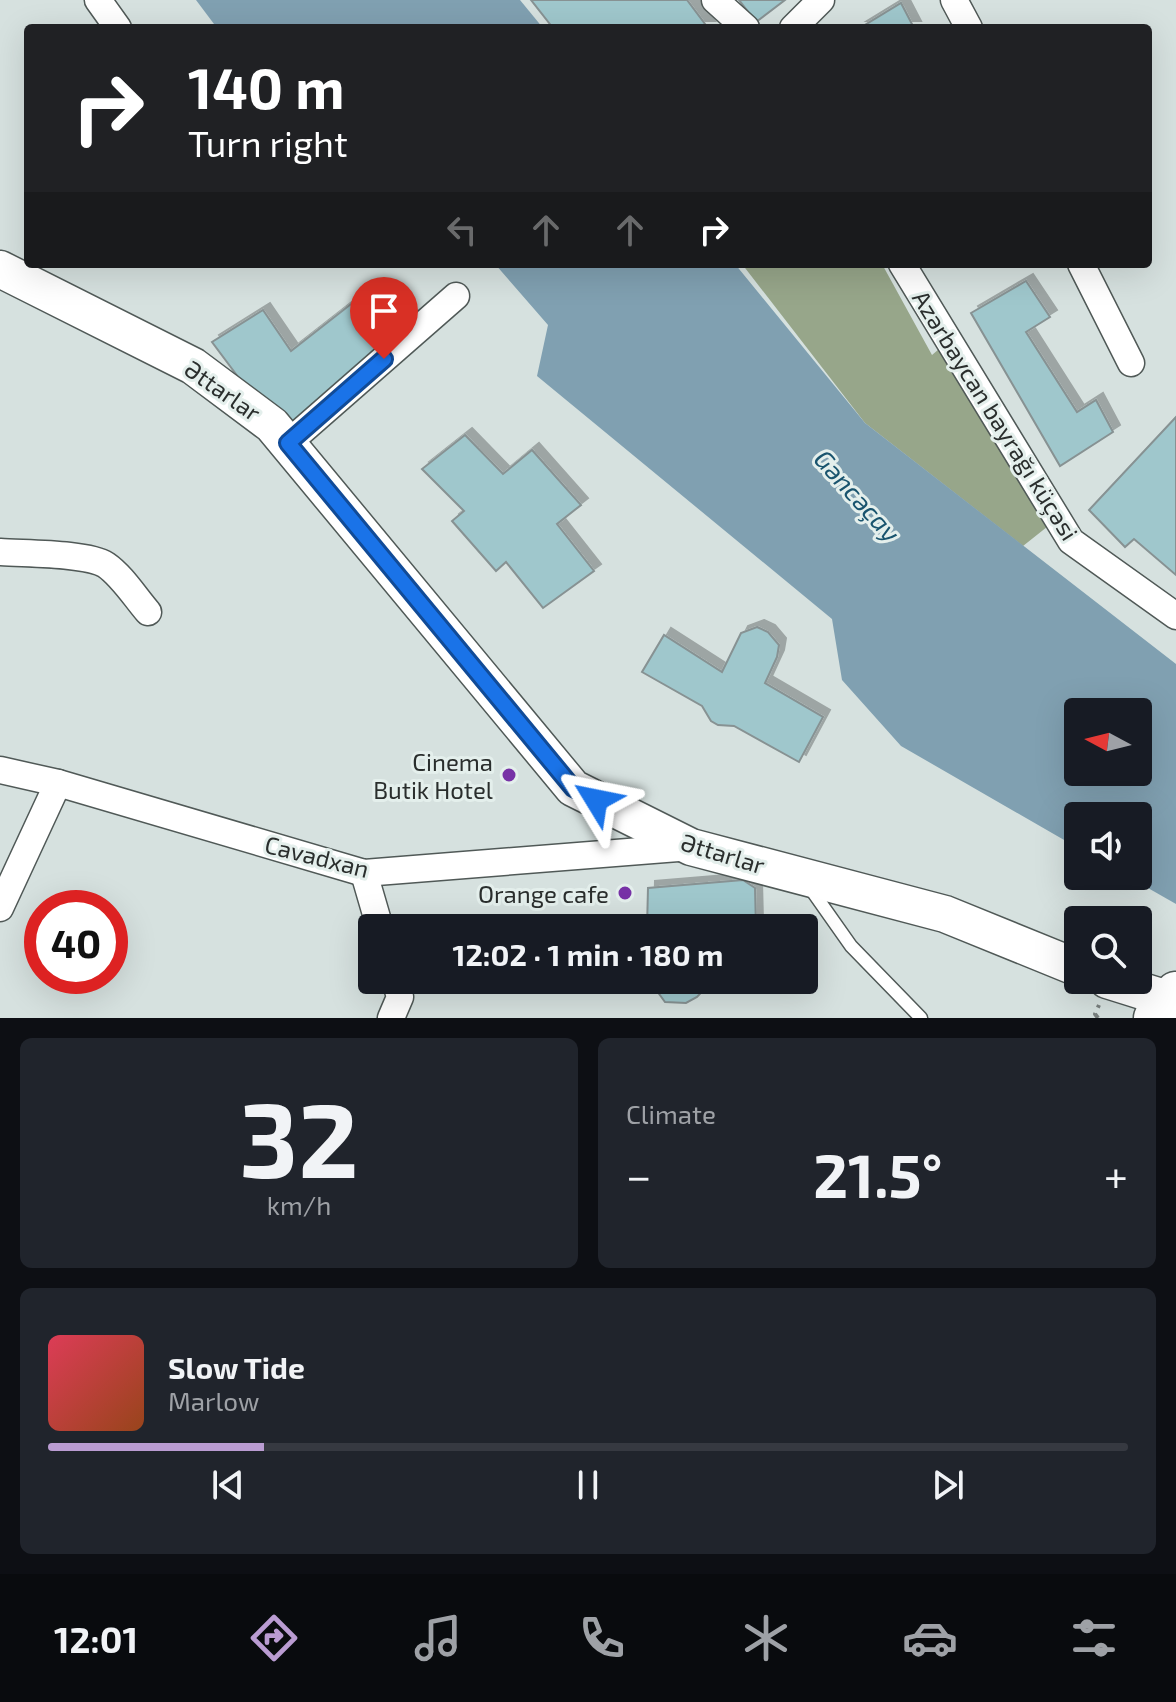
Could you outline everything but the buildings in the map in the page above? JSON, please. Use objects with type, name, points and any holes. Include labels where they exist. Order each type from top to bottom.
[{"type":"street","points":[[98,0],[115,24]]},
{"type":"street","points":[[715,0],[742,24]]},
{"type":"street","points":[[797,24],[821,0]]},
{"type":"street","points":[[954,0],[967,24]]},
{"type":"street","name":"Azərbaycan bayrağı küçəsi","points":[[904,268],[1071,541],[1176,616]]},
{"type":"street","points":[[1083,268],[1131,363]]},
{"type":"street","name":"Əttarlar","points":[[0,269],[193,366],[272,425],[573,788],[691,847],[945,914],[1064,962]]},
{"type":"street","points":[[288,443],[456,296]]},
{"type":"street","points":[[0,552],[88,559],[102,563],[114,572],[148,612]]},
{"type":"street","name":"Cavadxan","points":[[0,770],[58,783],[364,873],[691,847]]},
{"type":"street","points":[[0,908],[58,783]]},
{"type":"street","points":[[364,873],[376,914]]},
{"type":"street","points":[[391,1018],[399,994]]},
{"type":"street","points":[[1143,994],[1169,1004]]},
{"type":"lane","points":[[801,876],[851,946],[921,1018]]},
{"type":"green space","points":[[745,268],[884,268],[932,355],[959,332],[1052,523],[1023,546],[865,423]]},
{"type":"water","points":[[196,0],[520,0],[540,24],[214,24]]},
{"type":"water","name":"Gəncəçay","points":[[498,268],[738,268],[865,423],[1176,664],[1176,904],[1152,890],[1152,802],[1064,802],[1064,840],[901,746],[842,680],[832,619],[537,376],[548,325]]},
{"type":"place","name":"Cinema Butik Hotel","points":[[509,775]]},
{"type":"place","name":"Orange cafe","points":[[625,893]]},
{"type":"route","points":[[384,359],[288,443],[573,788],[596,800]]}]
